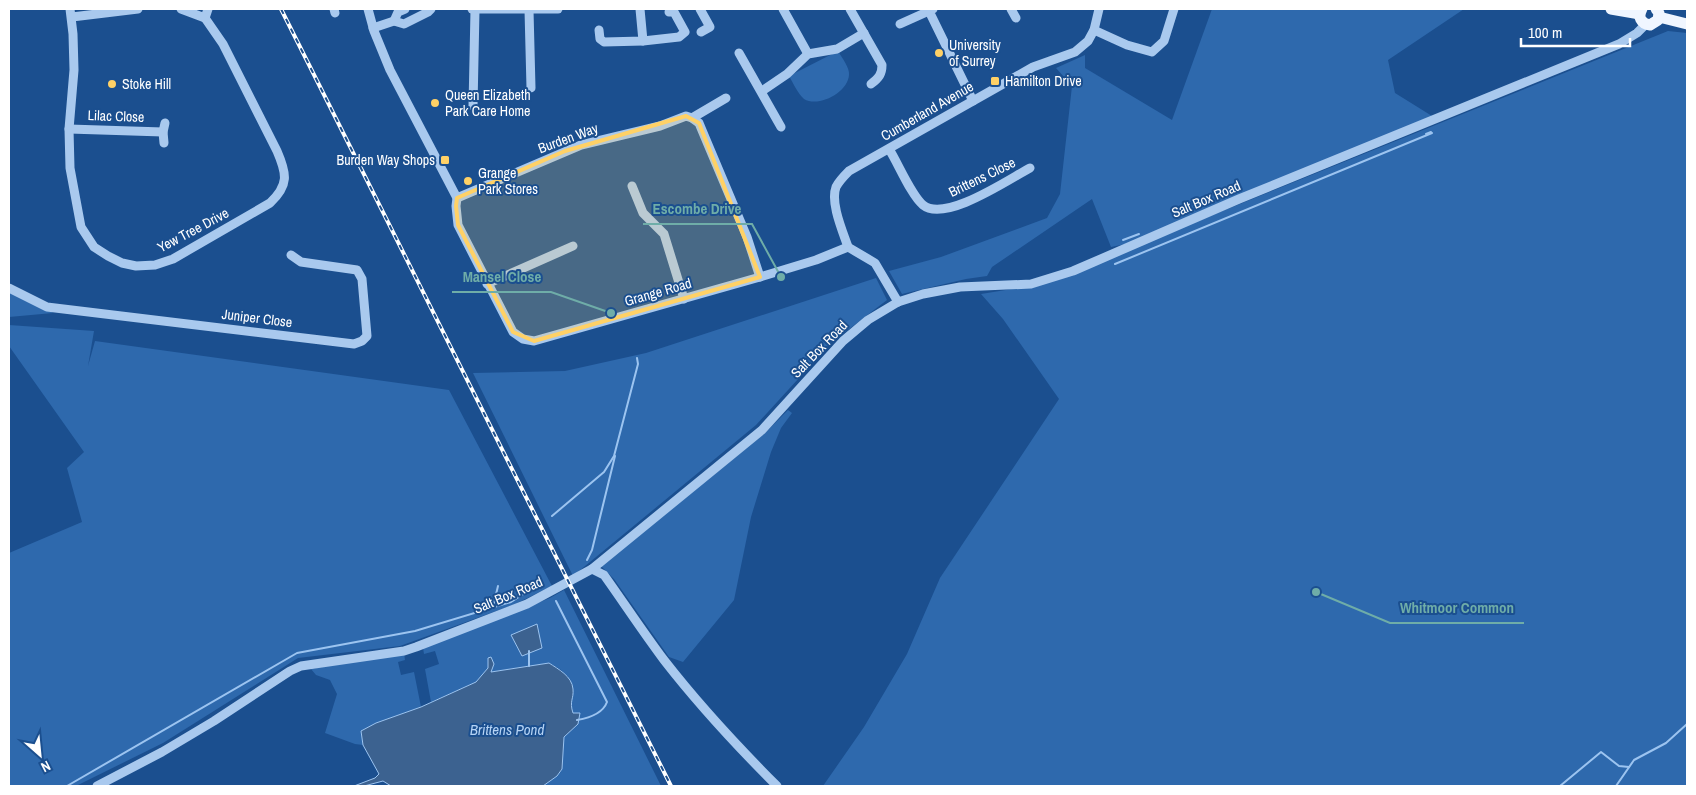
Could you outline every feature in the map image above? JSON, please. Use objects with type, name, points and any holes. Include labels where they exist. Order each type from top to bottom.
[{"type":"main road","points":[[1611,9],[1641,11],[1642,21],[1646,24],[1653,24],[1658,13],[1687,24]]},
{"type":"street","name":"Yew Tree Drive","points":[[138,9],[71,13],[74,70],[69,129],[70,168],[81,227],[94,247],[122,263],[136,266],[155,265],[173,259],[270,204],[280,194],[285,181],[285,168],[223,44],[205,18]]},
{"type":"street","points":[[181,9],[205,18],[208,9]]},
{"type":"street","name":"Grange Road","points":[[368,9],[373,28],[390,70],[457,198],[458,225],[513,332],[523,339],[534,341],[760,277],[816,260],[848,247]]},
{"type":"street","points":[[394,21],[398,12],[405,9]]},
{"type":"street","points":[[373,28],[394,21],[404,24],[431,9]]},
{"type":"street","points":[[474,106],[473,9],[558,9]]},
{"type":"street","points":[[640,9],[643,41]]},
{"type":"street","points":[[700,9],[710,27],[701,32]]},
{"type":"street","points":[[783,9],[808,54]]},
{"type":"street","points":[[850,9],[882,65],[882,72],[871,84]]},
{"type":"street","points":[[1011,9],[1016,18]]},
{"type":"street","name":"Cumberland Avenue","points":[[848,247],[837,214],[835,200],[836,188],[849,171],[1033,67],[1075,52],[1088,41],[1094,30],[1099,9]]},
{"type":"street","points":[[1094,30],[1127,46],[1152,52],[1164,41],[1174,9]]},
{"type":"street","points":[[529,10],[531,88]]},
{"type":"street","points":[[900,24],[931,10],[972,101]]},
{"type":"street","points":[[598,30],[600,39],[604,42],[643,41],[679,37],[685,32],[674,12],[669,12]]},
{"type":"street","name":"Salt Box Road","points":[[97,786],[162,752],[214,721],[272,681],[301,666],[404,651],[416,647],[534,600],[592,568],[762,430],[843,340],[868,320],[898,302],[936,291],[960,287],[1031,284],[1073,272],[1239,199],[1619,44],[1637,33],[1646,24]]},
{"type":"street","points":[[762,91],[787,74],[808,54],[837,49],[864,33]]},
{"type":"street","points":[[739,53],[781,127]]},
{"type":"street","name":"Burden Way","points":[[457,198],[581,145],[660,126],[686,116],[692,118],[726,98]]},
{"type":"street","points":[[692,118],[699,123],[747,237],[760,277]]},
{"type":"street","name":"Lilac Close","points":[[69,129],[164,127],[164,143]]},
{"type":"street","name":"Brittens Close","points":[[889,149],[917,199],[927,208],[949,208],[968,202],[1030,168]]},
{"type":"street","points":[[632,186],[643,213],[664,234],[684,298]]},
{"type":"street","points":[[487,284],[573,246]]},
{"type":"street","points":[[848,247],[875,263],[898,302]]},
{"type":"street","name":"Juniper Close","points":[[9,288],[47,307],[354,344],[362,341],[367,336],[362,279],[357,270],[301,262],[291,255]]},
{"type":"street","points":[[592,568],[604,575],[664,660],[700,704],[742,751],[777,786]]},
{"type":"highlighted area","points":[[686,116],[699,123],[760,277],[534,341],[513,332],[458,225],[457,198],[565,151]]},
{"type":"shaded area","points":[[1212,9],[1464,9],[1388,60],[1395,93],[1432,116],[1126,244],[1111,247],[1092,199],[992,267],[987,276],[902,294],[889,271],[941,257],[1047,218],[1060,194],[1072,86],[1056,68],[1085,55],[1085,68],[1172,120]]},
{"type":"shaded area","points":[[1668,31],[1687,33],[1687,786],[823,786],[864,727],[907,654],[940,578],[1059,399],[1003,319],[981,294],[1042,284]]},
{"type":"shaded area","points":[[838,51],[849,72],[844,87],[825,100],[810,101],[804,99],[789,76]]},
{"type":"shaded area","points":[[876,278],[887,300],[831,343],[756,425],[573,576],[473,373],[565,371],[646,353]]},
{"type":"shaded area","points":[[9,291],[53,313],[9,317]]},
{"type":"shaded area","points":[[9,325],[94,331],[88,366],[95,341],[449,390],[552,586],[513,605],[400,646],[298,658],[163,743],[76,786],[9,786],[9,553],[82,522],[67,468],[84,452],[9,346]]},
{"type":"shaded area","points":[[788,410],[792,413],[781,428],[771,452],[751,517],[734,600],[683,662],[669,657],[614,579],[601,566],[763,435]]},
{"type":"shaded area","points":[[564,590],[661,786],[543,786],[557,776],[562,769],[564,737],[578,724],[570,705],[573,689],[570,680],[561,670],[549,663],[490,672],[483,675],[476,682],[431,702],[425,669],[439,664],[435,651],[424,654],[423,648],[550,598]]},
{"type":"shaded area","points":[[404,653],[405,660],[398,662],[401,675],[414,672],[421,707],[376,723],[362,731],[363,745],[325,733],[337,694],[330,680],[316,675],[311,669]]},
{"type":"water","points":[[537,624],[542,648],[522,656],[511,635]]},
{"type":"water","name":"Brittens Pond","points":[[491,657],[494,664],[491,672],[549,663],[564,673],[570,680],[573,689],[571,706],[573,713],[580,713],[578,724],[564,737],[562,769],[557,776],[543,786],[391,786],[383,781],[364,786],[354,786],[375,778],[379,774],[363,745],[361,731],[476,682],[488,668],[488,658]]},
{"type":"waterway","points":[[1426,134],[1431,132]]},
{"type":"waterway","points":[[1115,264],[1432,133]]},
{"type":"waterway","points":[[1123,240],[1139,234]]},
{"type":"waterway","points":[[552,516],[604,472],[614,456],[638,364],[637,358]]},
{"type":"waterway","points":[[587,560],[592,550],[615,456]]},
{"type":"waterway","points":[[493,607],[498,586]]},
{"type":"waterway","points":[[67,786],[297,653],[415,631],[511,602],[525,593]]},
{"type":"waterway","points":[[556,601],[607,702],[595,714],[577,720]]},
{"type":"waterway","points":[[529,651],[529,666]]},
{"type":"waterway","points":[[1616,786],[1634,760],[1666,743],[1687,724]]},
{"type":"waterway","points":[[1560,786],[1601,752],[1619,766],[1629,767]]},
{"type":"waterway","points":[[324,786],[345,786]]},
{"type":"railway","points":[[281,9],[671,786]]},
{"type":"place","name":"University of Surrey","points":[[939,53]]},
{"type":"place","name":"Hamilton Drive","points":[[995,81]]},
{"type":"place","name":"Stoke Hill","points":[[112,84]]},
{"type":"place","name":"Queen Elizabeth Park Care Home","points":[[435,103]]},
{"type":"place","name":"Burden Way Shops","points":[[445,160]]},
{"type":"place","name":"Grange Park Stores","points":[[468,181]]},
{"type":"place","name":"Escombe Drive","points":[[781,277]]},
{"type":"place","name":"Mansel Close","points":[[611,313]]},
{"type":"place","name":"Whitmoor Common","points":[[1316,592]]}]
